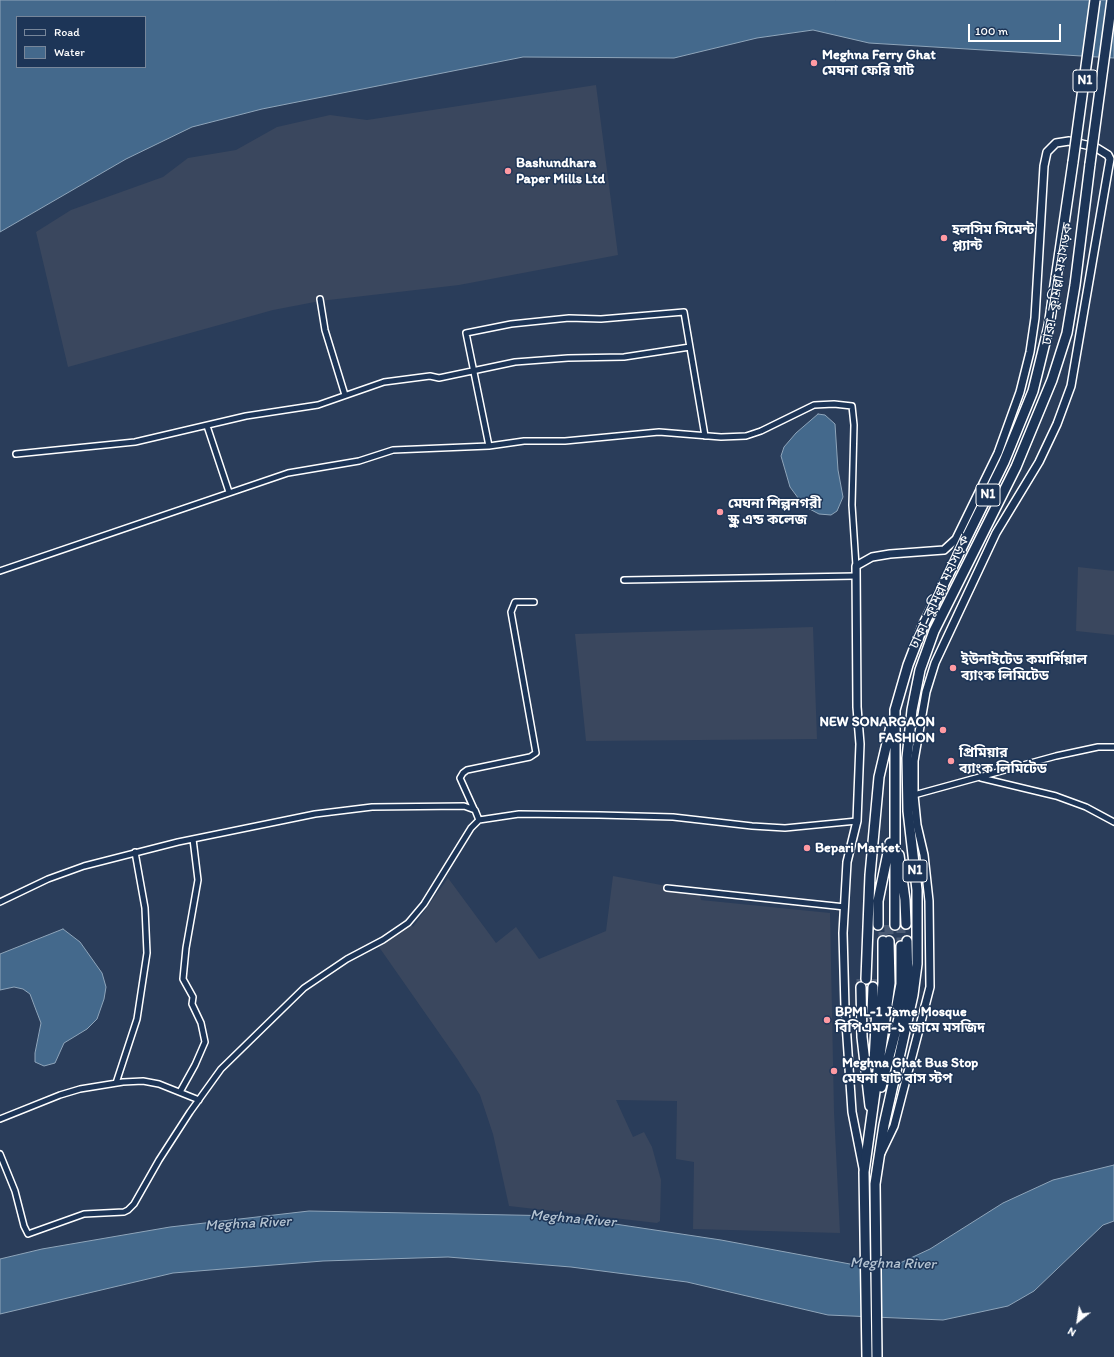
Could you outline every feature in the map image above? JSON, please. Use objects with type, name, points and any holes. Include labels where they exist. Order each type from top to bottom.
[{"type":"highway","name":"ঢাকা–কুমিল্লা মহাসড়ক","points":[[867,1357],[864,1172],[871,1123],[896,984],[889,941],[870,875],[879,777],[908,664],[923,626],[1004,462],[1033,391],[1049,326],[1095,0]]},
{"type":"highway","name":"ঢাকা–কুমিল্লা মহাসড়ক","points":[[877,1357],[875,1184],[885,1118],[913,995],[917,964],[917,890],[908,811],[908,758],[912,710],[920,670],[934,631],[1016,468],[1052,380],[1068,326],[1112,0]]},
{"type":"highway","name":"ঢাকা–কুমিল্লা মহাসড়ক","points":[[894,822],[878,901],[892,925],[894,822],[895,710]]},
{"type":"highway","name":"ঢাকা–কুমিল্লা মহাসড়ক","points":[[871,1123],[867,1072],[867,983],[889,941]]},
{"type":"highway","name":"ঢাকা–কুমিল্লা মহাসড়ক","points":[[871,1123],[889,941]]},
{"type":"street","points":[[856,566],[872,557],[890,554],[944,550],[956,539],[998,453],[1020,392],[1030,352],[1038,285],[1044,166],[1047,152],[1056,143],[1069,141],[1095,147],[1103,151],[1110,159],[1071,386],[1057,424],[1039,462],[1001,521],[935,663],[926,692],[914,761],[914,795],[917,825],[924,855],[929,901],[930,987],[894,1126],[878,1160]]},
{"type":"street","points":[[320,299],[325,330],[345,395]]},
{"type":"street","points":[[489,446],[466,333],[510,324],[569,318],[601,319],[684,312],[704,436]]},
{"type":"street","points":[[16,454],[135,442],[252,414],[318,404],[384,382],[430,376],[439,378],[516,362],[568,358],[624,357],[690,347]]},
{"type":"street","points":[[0,571],[288,473],[359,460],[393,450],[489,446],[524,441],[565,441],[659,432],[704,436],[746,436],[761,431],[814,405],[834,404],[852,406],[854,425],[852,505],[856,566],[856,707],[860,744],[856,821],[847,862],[845,907],[845,1008],[852,1112],[864,1172]]},
{"type":"street","points":[[207,426],[229,492]]},
{"type":"street","points":[[624,580],[856,576]]},
{"type":"street","points":[[479,820],[460,778],[463,773],[467,770],[530,757],[536,753],[511,612],[515,602],[534,602]]},
{"type":"street","points":[[914,795],[1056,756],[1098,747],[1114,747]]},
{"type":"street","points":[[980,778],[1056,796],[1086,807],[1114,822]]},
{"type":"street","points":[[0,902],[48,879],[84,866],[135,852],[315,814],[372,807],[464,806],[475,810]]},
{"type":"street","points":[[0,1154],[15,1191],[24,1226],[28,1234],[84,1214],[124,1212],[134,1204],[159,1160],[221,1069],[304,988],[347,959],[383,940],[416,914],[471,828],[479,820],[519,814],[599,815],[673,817],[752,826],[785,828],[856,821]]},
{"type":"street","points":[[180,1092],[196,1065],[205,1042],[201,1023],[192,1004],[193,997],[183,979],[198,880],[193,839]]},
{"type":"street","points":[[116,1083],[137,1019],[147,953],[145,908],[135,852]]},
{"type":"street","points":[[667,888],[845,907]]},
{"type":"street","points":[[0,1119],[60,1095],[116,1083],[143,1081],[159,1084],[199,1100]]},
{"type":"shaded area","points":[[596,85],[618,255],[459,285],[320,301],[273,310],[68,367],[36,232],[71,210],[163,177],[188,158],[236,150],[277,127],[330,115],[367,120]]},
{"type":"shaded area","points":[[1078,567],[1114,571],[1114,635],[1076,631]]},
{"type":"shaded area","points":[[813,627],[817,739],[586,741],[575,634]]},
{"type":"shaded area","points":[[613,876],[699,892],[701,900],[830,913],[834,1112],[840,1233],[693,1229],[694,1162],[676,1159],[677,1101],[616,1100],[633,1137],[644,1132],[652,1147],[661,1180],[660,1221],[657,1223],[509,1206],[493,1134],[480,1095],[458,1060],[379,947],[406,918],[413,927],[448,878],[496,943],[516,927],[539,959],[606,931]]},
{"type":"water","points":[[0,0],[1114,0],[1114,58],[869,43],[813,30],[757,38],[674,58],[523,57],[262,109],[192,127],[126,159],[0,232]]},
{"type":"water","points":[[818,414],[825,415],[835,424],[838,470],[843,497],[837,511],[831,515],[819,514],[804,506],[790,487],[781,456],[784,447],[796,433]]},
{"type":"water","points":[[63,929],[80,942],[102,973],[106,987],[104,999],[97,1019],[87,1029],[64,1043],[55,1063],[44,1066],[35,1062],[35,1053],[41,1023],[30,994],[23,989],[14,987],[0,990],[0,954]]},
{"type":"water","name":"Meghna River","points":[[1114,1165],[1114,1221],[1103,1225],[1034,1291],[1008,1306],[943,1320],[828,1315],[687,1282],[571,1267],[448,1257],[323,1261],[173,1273],[0,1314],[0,1259],[42,1249],[170,1227],[309,1211],[562,1216],[721,1240],[850,1264],[900,1263],[930,1249],[1003,1203],[1053,1180]]},
{"type":"tunnel","points":[[901,924],[901,941]]},
{"type":"tunnel","points":[[883,925],[883,941]]},
{"type":"tunnel","points":[[889,925],[889,941]]},
{"type":"tunnel","points":[[861,979],[861,987]]},
{"type":"tunnel","points":[[873,979],[873,987]]},
{"type":"place","name":"Meghna Ferry Ghat মেঘনা ফেরি ঘাট","points":[[814,63]]},
{"type":"place","name":"Bashundhara Paper Mills Ltd","points":[[508,171]]},
{"type":"place","name":"হলসিম সিমেন্ট প্ল্যান্ট","points":[[944,238]]},
{"type":"place","name":"মেঘনা শিল্পনগরী স্কুল এন্ড কলেজ","points":[[720,512]]},
{"type":"place","name":"ইউনাইটেড কমার্শিয়াল ব্যাংক লিমিটেড","points":[[953,668]]},
{"type":"place","name":"NEW SONARGAON FASHION","points":[[943,730]]},
{"type":"place","name":"প্রিমিয়ার ব্যাংক লিমিটেড","points":[[951,761]]},
{"type":"place","name":"Bepari Market","points":[[807,848]]},
{"type":"place","name":"BPML-1 Jame Mosque বিপিএমল-১ জামে মসজিদ","points":[[827,1020]]},
{"type":"place","name":"Meghna Ghat Bus Stop মেঘনা ঘাট বাস স্টপ","points":[[834,1071]]}]
